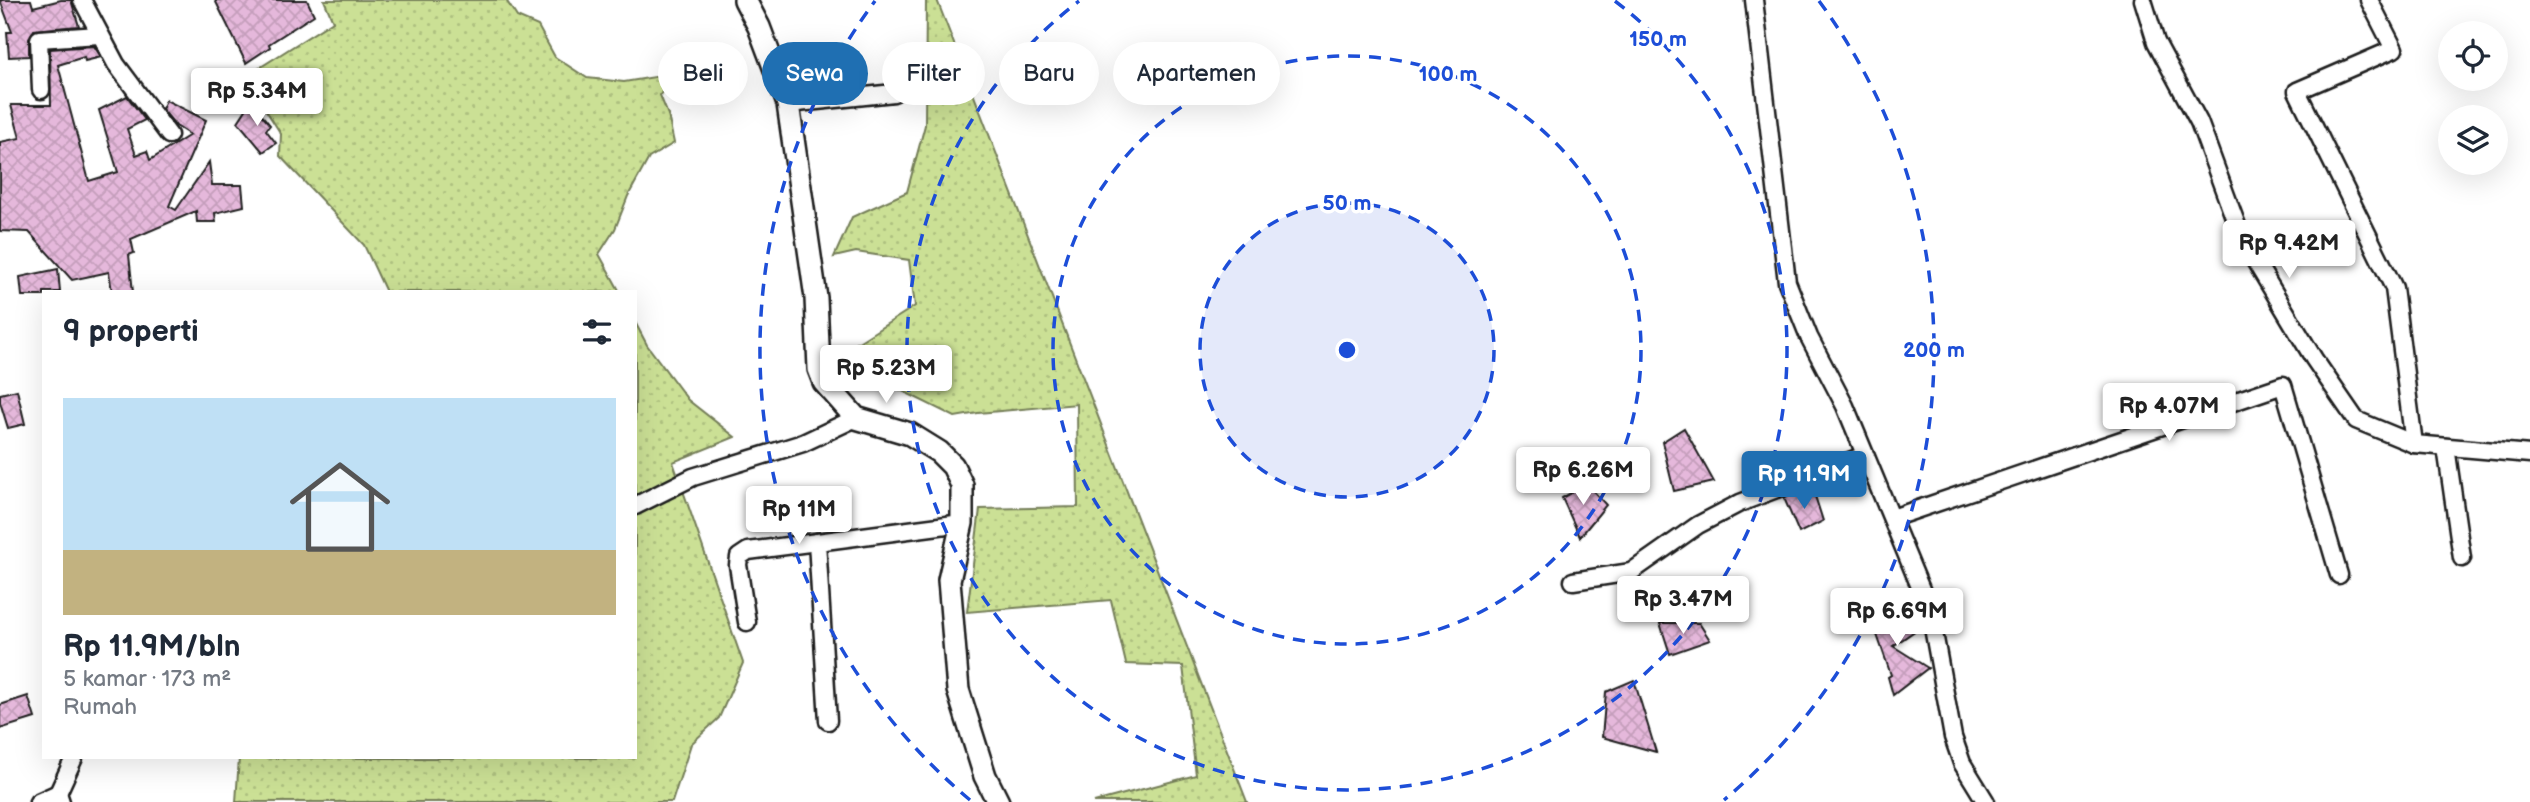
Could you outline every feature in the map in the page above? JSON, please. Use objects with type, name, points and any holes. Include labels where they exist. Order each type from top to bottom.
[{"type":"street","points":[[82,0],[116,64],[169,135]]},
{"type":"street","points":[[746,0],[765,42]]},
{"type":"street","points":[[1754,0],[1787,282],[1809,337],[1845,406],[1930,611],[1953,737],[1962,763],[1986,802]]},
{"type":"street","points":[[2143,0],[2157,41],[2199,122],[2242,239],[2314,359],[2356,420],[2414,444],[2530,454]]},
{"type":"street","points":[[2369,0],[2394,49],[2297,91],[2395,289],[2414,444]]},
{"type":"street","points":[[41,90],[39,39],[99,35]]},
{"type":"street","points":[[788,105],[816,298],[819,369],[824,382],[856,418],[910,434],[939,452],[953,466],[962,485],[962,523],[949,580],[958,690],[985,776],[998,802]]},
{"type":"street","points":[[1892,518],[2283,385],[2339,575]]},
{"type":"street","points":[[637,505],[693,477],[803,443],[856,418]]},
{"type":"street","points":[[2445,447],[2462,558]]},
{"type":"street","points":[[1573,581],[1631,572],[1698,525],[1740,502],[1865,455]]},
{"type":"street","points":[[747,622],[738,565],[739,557],[747,551],[962,523]]},
{"type":"street","points":[[817,542],[828,721]]},
{"type":"street","points":[[38,802],[59,797],[74,759]]},
{"type":"green space","points":[[324,0],[506,0],[517,17],[538,26],[555,57],[587,78],[624,82],[658,76],[658,105],[664,105],[674,143],[649,158],[628,196],[615,229],[599,254],[619,290],[385,290],[364,245],[280,156],[281,134],[245,77],[333,21]]},
{"type":"green space","points":[[926,0],[937,0],[953,42],[926,42]]},
{"type":"green space","points":[[925,105],[978,105],[1247,802],[1094,802],[1196,775],[1183,666],[1126,664],[1111,600],[967,612],[980,509],[1078,507],[1077,404],[955,417],[880,380],[857,343],[915,306],[909,260],[856,252],[834,257],[852,217],[907,192],[925,125]]},
{"type":"green space","points":[[637,326],[647,345],[688,400],[735,437],[673,462],[743,663],[719,718],[691,744],[672,802],[236,802],[239,759],[637,759]]},
{"type":"building","points":[[0,0],[31,0],[33,7],[71,0],[79,26],[34,30],[29,39],[29,56],[9,57],[7,32],[12,32]]},
{"type":"building","points":[[215,0],[307,0],[314,15],[269,44],[270,47],[246,63]]},
{"type":"building","points":[[94,46],[101,57],[85,61],[84,57],[58,65],[89,181],[118,172],[99,110],[127,96],[145,120],[127,129],[136,155],[147,151],[150,160],[190,135],[176,126],[162,109],[166,100],[206,120],[169,206],[176,210],[209,162],[212,185],[242,185],[244,206],[215,213],[216,222],[197,222],[196,211],[131,239],[134,253],[129,255],[133,290],[112,290],[109,272],[72,280],[29,232],[0,231],[0,142],[20,138],[11,105],[51,105],[50,49]]},
{"type":"building","points":[[251,102],[270,125],[266,130],[276,143],[263,152],[238,122]]},
{"type":"building","points":[[58,269],[60,290],[42,290],[42,296],[22,296],[20,277]]},
{"type":"building","points":[[17,390],[25,424],[8,428],[0,394]]},
{"type":"building","points":[[1684,428],[1714,482],[1674,491],[1662,442]]},
{"type":"building","points":[[1587,484],[1606,505],[1580,537],[1562,498]]},
{"type":"building","points":[[1789,495],[1815,496],[1823,521],[1799,533],[1784,498]]},
{"type":"building","points":[[1894,603],[1916,630],[1893,646],[1928,668],[1893,695],[1888,677],[1891,675],[1874,626]]},
{"type":"building","points":[[1660,623],[1699,623],[1710,640],[1670,654]]},
{"type":"building","points":[[1634,680],[1656,752],[1602,737],[1606,692]]},
{"type":"building","points":[[28,696],[35,718],[0,729],[0,705]]}]
